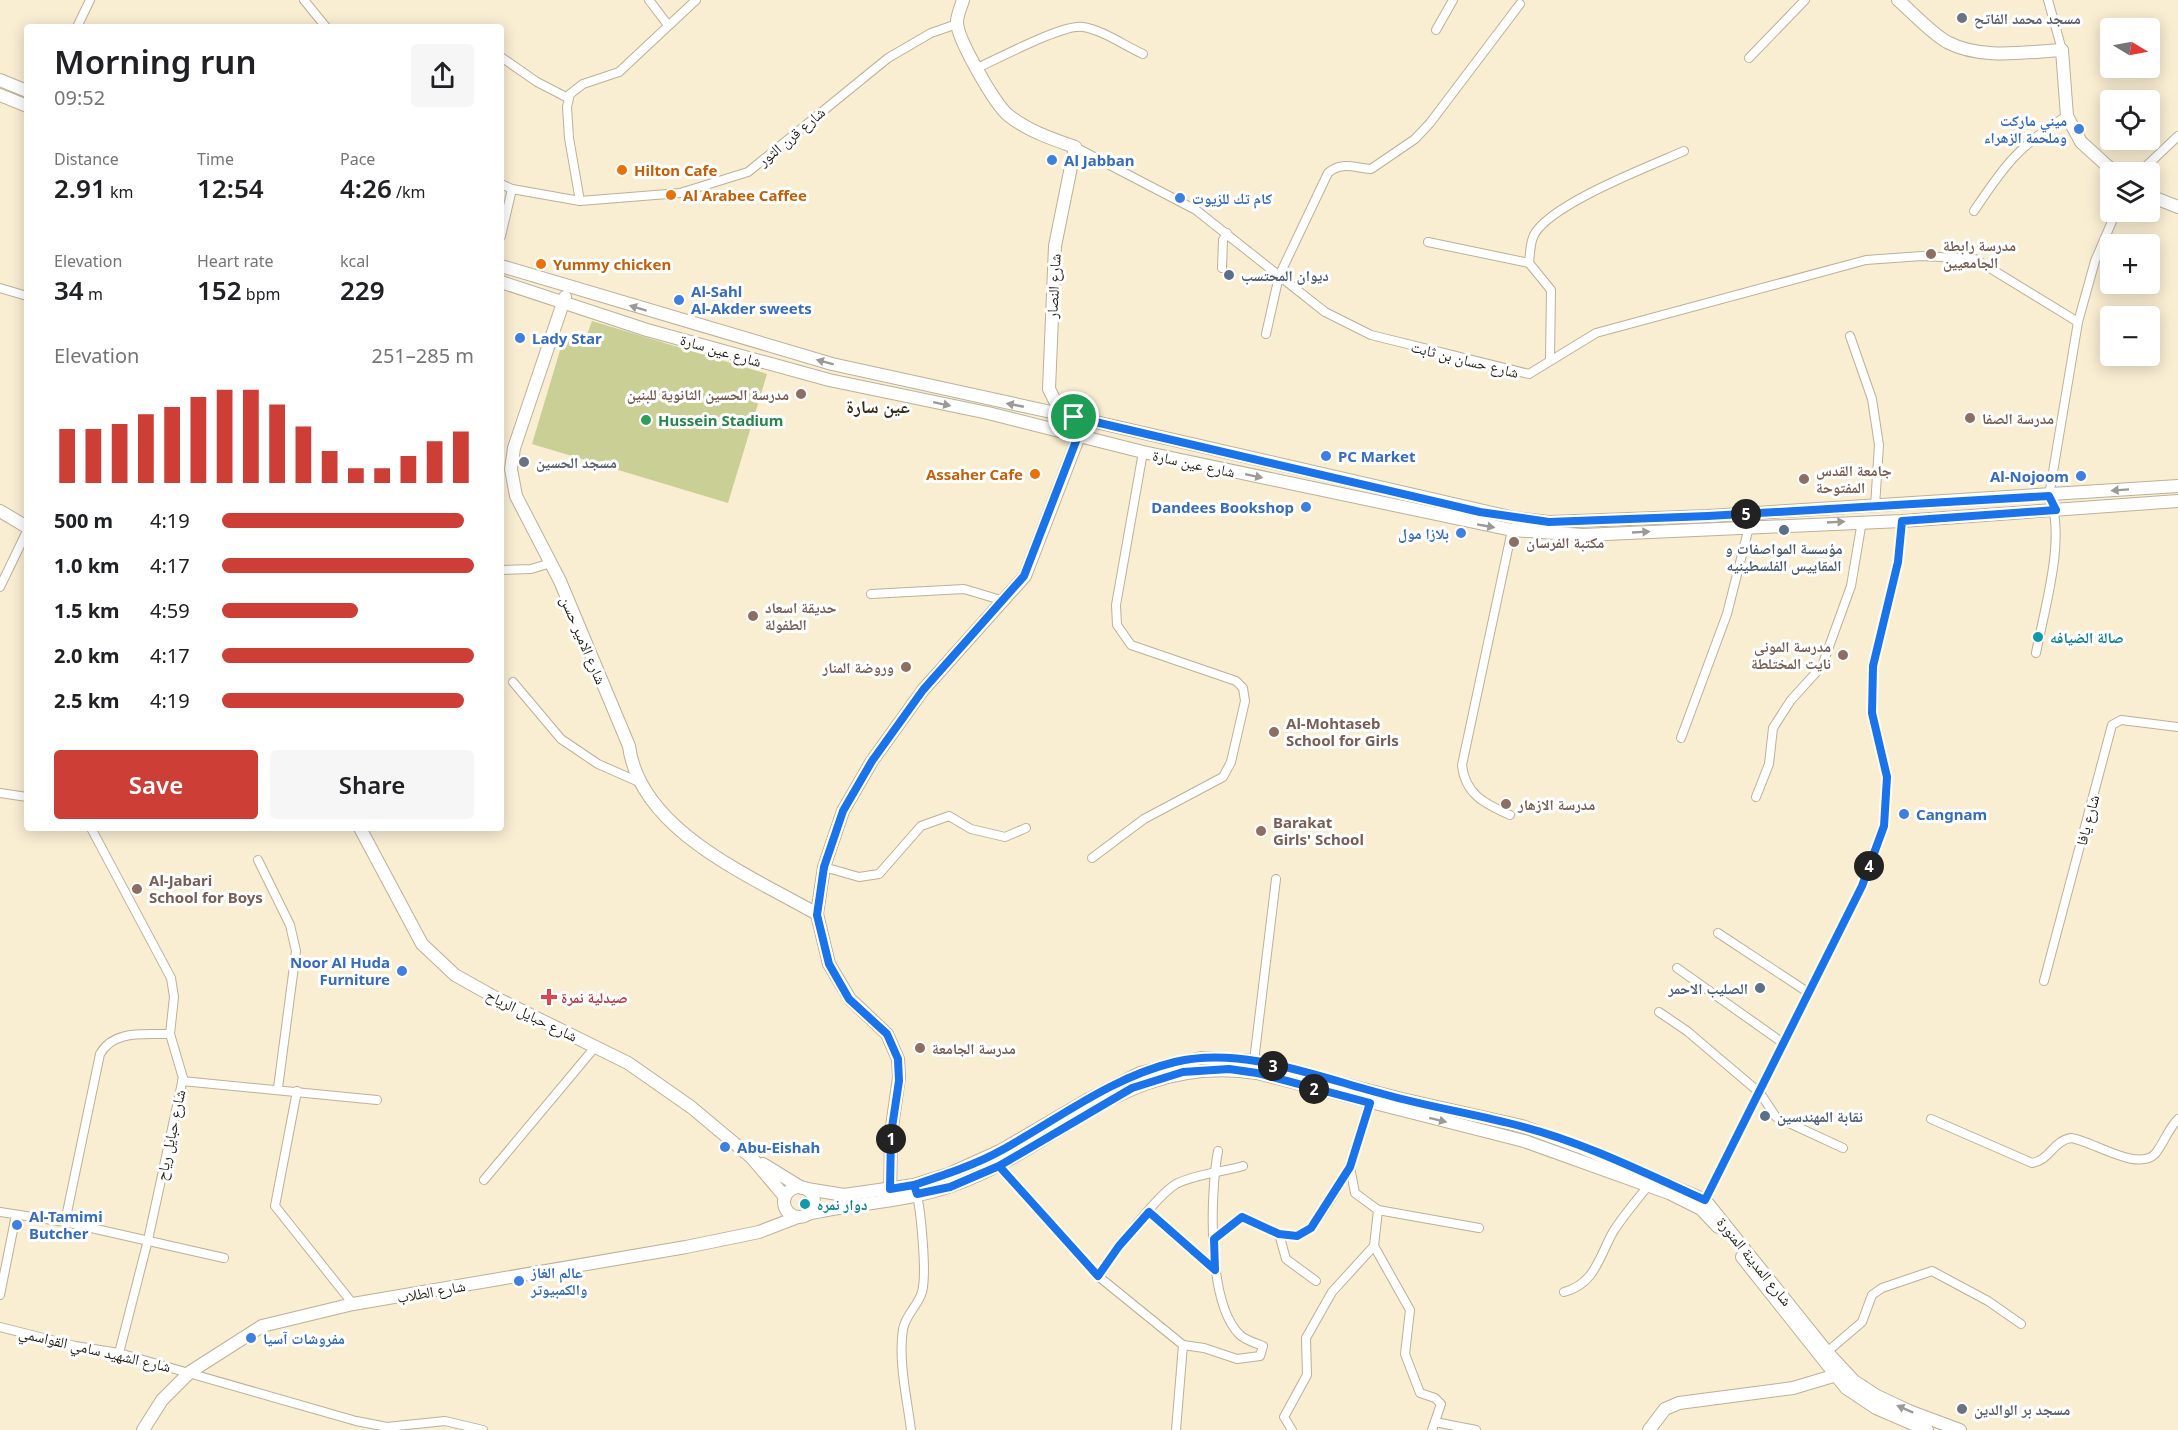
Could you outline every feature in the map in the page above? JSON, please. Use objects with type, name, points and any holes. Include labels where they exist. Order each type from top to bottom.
[{"type":"street","points":[[78,24],[90,0]]},
{"type":"street","points":[[304,0],[324,24]]},
{"type":"street","points":[[649,0],[668,25]]},
{"type":"street","points":[[580,201],[569,138],[568,98],[579,85],[619,72],[696,0]]},
{"type":"street","points":[[957,24],[963,0]]},
{"type":"street","points":[[1436,30],[1453,0]]},
{"type":"street","points":[[1749,58],[1805,0]]},
{"type":"street","points":[[1898,0],[1947,42],[1974,51],[2003,54],[2062,50]]},
{"type":"street","points":[[2048,0],[2062,50],[2067,116],[2081,142],[2103,162]]},
{"type":"street","points":[[1266,334],[1279,276],[1328,172],[1344,165],[1371,169],[1415,139],[1520,4]]},
{"type":"street","name":"شارع حسان بن ثابت","points":[[957,24],[975,69],[1008,114],[1043,136],[1075,147],[1196,210],[1324,312],[1371,335],[1529,374],[1550,359],[1596,333],[1866,260],[1911,257],[1975,260],[2078,322]]},
{"type":"street","name":"شارع قرن الثور","points":[[504,185],[512,189],[580,201],[680,193],[748,172],[888,58],[931,33],[957,24]]},
{"type":"street","points":[[975,69],[1043,38],[1078,26],[1143,54]]},
{"type":"street","points":[[504,59],[537,82],[568,98]]},
{"type":"street","points":[[0,80],[24,90]]},
{"type":"street","points":[[0,95],[24,105]]},
{"type":"street","points":[[1974,211],[2013,157],[2034,136],[2067,116]]},
{"type":"street","points":[[2151,162],[2178,136]]},
{"type":"street","name":"شارع النصار","points":[[1074,417],[1057,405],[1049,389],[1056,238],[1075,147]]},
{"type":"street","points":[[1529,263],[1533,236],[1547,219],[1600,189],[1684,151]]},
{"type":"street","points":[[504,223],[512,189]]},
{"type":"street","points":[[2160,200],[2178,207]]},
{"type":"street","points":[[2036,653],[2058,535],[2056,510],[2049,496],[2078,322],[2095,261],[2112,222]]},
{"type":"street","points":[[1222,268],[1223,240],[1227,233]]},
{"type":"street","points":[[1428,242],[1529,263],[1551,290],[1550,359]]},
{"type":"street","name":"شارع عين سارة","points":[[504,267],[832,364],[1514,518],[1549,522],[1587,521],[1900,505],[2178,486]]},
{"type":"street","name":"شارع عين سارة","points":[[504,283],[563,304],[829,380],[988,413],[1143,452],[1512,531],[1583,535],[1902,521],[2178,501]]},
{"type":"street","name":"شارع الامير حسن","points":[[568,287],[514,448],[511,468],[516,496],[551,564],[629,746],[639,782],[668,820],[696,844],[817,915]]},
{"type":"street","points":[[0,288],[24,295]]},
{"type":"street","points":[[1850,336],[1872,399],[1879,445],[1875,506]]},
{"type":"street","points":[[890,1195],[891,1134],[899,1081],[898,1059],[887,1034],[849,999],[834,976],[824,952],[817,915],[824,867],[843,811],[872,761],[923,690],[1024,576],[1078,436],[1074,417]]},
{"type":"street","points":[[1092,858],[1144,819],[1223,777],[1230,766],[1245,701],[1243,688],[1236,681],[1131,645],[1117,625],[1116,605],[1143,452]]},
{"type":"street","points":[[0,511],[24,527]]},
{"type":"street","points":[[1756,797],[1769,764],[1773,728],[1791,700],[1822,666],[1831,643],[1851,586],[1862,521]]},
{"type":"street","points":[[1705,1200],[1862,886],[1884,826],[1887,777],[1872,713],[1873,666],[1898,562],[1902,521]]},
{"type":"street","points":[[1681,738],[1726,614],[1749,527]]},
{"type":"street","points":[[1510,815],[1484,803],[1473,793],[1465,780],[1462,765],[1512,531]]},
{"type":"street","points":[[0,587],[24,535]]},
{"type":"street","points":[[504,571],[510,572],[551,564]]},
{"type":"street","points":[[871,594],[963,589],[1001,600]]},
{"type":"street","points":[[513,682],[561,739],[598,764],[639,782]]},
{"type":"street","name":"شارع يافا","points":[[2044,981],[2112,725],[2121,720],[2178,727]]},
{"type":"street","points":[[0,793],[24,797]]},
{"type":"street","points":[[824,867],[859,877],[879,874],[921,826],[949,816],[971,829],[1005,837],[1026,828]]},
{"type":"street","name":"شارع حبايل رياح","points":[[93,831],[171,978],[174,997],[170,1034],[182,1081],[148,1240],[119,1353]]},
{"type":"street","name":"شارع حبايل الرياح","points":[[362,831],[422,944],[455,975],[496,998],[628,1062],[691,1107],[752,1158]]},
{"type":"street","points":[[258,860],[293,933],[296,951],[278,1088]]},
{"type":"street","points":[[1254,1061],[1276,879]]},
{"type":"street","points":[[1718,933],[1809,993]]},
{"type":"street","points":[[1677,968],[1783,1043]]},
{"type":"street","points":[[1659,1012],[1687,1031],[1760,1093],[1776,1117],[1843,1148]]},
{"type":"street","points":[[65,1222],[100,1054],[107,1044],[119,1037],[170,1034]]},
{"type":"street","points":[[484,1180],[596,1046]]},
{"type":"street","name":"شارع المدينة المنورة","points":[[916,1190],[1000,1151],[1087,1100],[1140,1073],[1201,1058],[1254,1061],[1402,1100],[1522,1126],[1580,1147],[1705,1200],[1827,1352],[1841,1374],[1846,1388],[1876,1408],[1927,1430]]},
{"type":"street","name":"شارع المدينة المنورة","points":[[803,1215],[916,1190],[950,1187],[999,1166],[1132,1088],[1183,1072],[1229,1069],[1257,1073],[1524,1142],[1669,1193],[1701,1209],[1841,1374],[1877,1396],[1960,1430]]},
{"type":"street","points":[[182,1081],[278,1088],[377,1100]]},
{"type":"street","points":[[297,1090],[275,1206],[353,1304]]},
{"type":"street","points":[[1214,1239],[1242,1217],[1279,1234],[1297,1236],[1311,1228],[1350,1167],[1370,1103]]},
{"type":"street","points":[[1932,1119],[2032,1163],[2046,1158],[2060,1141],[2071,1138],[2135,1160],[2146,1159],[2155,1153],[2178,1119]]},
{"type":"street","points":[[999,1166],[1098,1276],[1184,1345],[1204,1348],[1237,1359],[1260,1356],[1263,1346],[1240,1335],[1225,1314],[1215,1270],[1214,1174],[1218,1151]]},
{"type":"street","points":[[752,1158],[804,1189],[814,1202],[803,1215],[790,1213],[785,1201],[752,1158]]},
{"type":"street","points":[[1098,1276],[1119,1246],[1178,1184],[1244,1166]]},
{"type":"street","points":[[1350,1167],[1355,1192],[1378,1210],[1479,1228]]},
{"type":"street","points":[[1564,1292],[1576,1289],[1592,1276],[1614,1231],[1648,1186]]},
{"type":"street","points":[[759,1232],[793,1189],[804,1189]]},
{"type":"street","name":"شارع المدينة المنورة","points":[[804,1189],[844,1195],[890,1195]]},
{"type":"street","points":[[911,1430],[902,1361],[905,1319],[922,1292],[924,1273],[916,1190]]},
{"type":"street","points":[[1378,1210],[1374,1246],[1410,1310],[1405,1354],[1420,1393],[1435,1398],[1441,1404],[1434,1426],[1476,1430]]},
{"type":"street","points":[[0,1212],[65,1222],[224,1258]]},
{"type":"street","points":[[1149,1212],[1215,1270]]},
{"type":"street","points":[[0,1294],[16,1215]]},
{"type":"street","name":"شارع الطلاب","points":[[143,1430],[162,1400],[190,1372],[262,1326],[353,1304],[686,1247],[759,1232],[803,1215]]},
{"type":"street","points":[[1279,1234],[1286,1258],[1316,1281]]},
{"type":"street","points":[[1292,1430],[1284,1417],[1306,1374],[1306,1338],[1332,1292],[1374,1246]]},
{"type":"street","points":[[1827,1352],[1862,1322],[1872,1295],[1882,1288],[1932,1271],[1988,1301],[2021,1324]]},
{"type":"street","name":"شارع الشهيد سامي القواسمي","points":[[0,1326],[75,1346],[119,1353],[356,1421],[387,1427],[445,1421],[483,1430]]},
{"type":"street","points":[[1176,1430],[1184,1345]]},
{"type":"street","points":[[1649,1430],[1665,1409],[1679,1403],[1793,1388],[1841,1374]]},
{"type":"green space","name":"Hussein Stadium","points":[[592,321],[767,374],[728,503],[532,444],[564,337],[584,343]]},
{"type":"place","name":"مسجد محمد الفاتح","points":[[1962,18]]},
{"type":"place","name":"ميني ماركت وملحمة الزهراء","points":[[2079,129]]},
{"type":"place","name":"Al Jabban","points":[[1052,160]]},
{"type":"place","name":"Hilton Cafe","points":[[622,170]]},
{"type":"place","name":"Al Arabee Caffee","points":[[671,195]]},
{"type":"place","name":"كام تك للزيوت","points":[[1180,198]]},
{"type":"place","name":"مدرسة رابطة الجامعيين","points":[[1931,254]]},
{"type":"place","name":"Yummy chicken","points":[[541,264]]},
{"type":"place","name":"ديوان المحتسب","points":[[1229,275]]},
{"type":"place","name":"Al-Sahl Al-Akder sweets","points":[[679,300]]},
{"type":"place","name":"Lady Star","points":[[520,338]]},
{"type":"place","name":"مدرسة الحسين الثانوية للبنين","points":[[801,394]]},
{"type":"place","name":"مدرسة الصفا","points":[[1970,418]]},
{"type":"place","name":"Hussein Stadium","points":[[646,420]]},
{"type":"place","name":"PC Market","points":[[1326,456]]},
{"type":"place","name":"مسجد الحسين","points":[[524,462]]},
{"type":"place","name":"Assaher Cafe","points":[[1035,474]]},
{"type":"place","name":"Al-Nojoom","points":[[2081,476]]},
{"type":"place","name":"جامعة القدس المفتوحة","points":[[1804,479]]},
{"type":"place","name":"Dandees Bookshop","points":[[1306,507]]},
{"type":"place","name":"مؤسسة المواصفات و المقاييس الفلسطينيه","points":[[1784,530]]},
{"type":"place","name":"بلازا مول","points":[[1461,533]]},
{"type":"place","name":"مكتبة الفرسان","points":[[1514,542]]},
{"type":"place","name":"حديقة اسعاد الطفولة","points":[[753,616]]},
{"type":"place","name":"صالة الضيافه","points":[[2038,637]]},
{"type":"place","name":"مدرسة الموني نايت المختلطة","points":[[1843,655]]},
{"type":"place","name":"وروضة المنار","points":[[906,667]]},
{"type":"place","name":"Al-Mohtaseb School for Girls","points":[[1274,732]]},
{"type":"place","name":"مدرسة الازهار","points":[[1506,804]]},
{"type":"place","name":"Cangnam","points":[[1904,814]]},
{"type":"place","name":"Barakat Girls' School","points":[[1261,831]]},
{"type":"place","name":"Al-Jabari School for Boys","points":[[137,889]]},
{"type":"place","name":"Noor Al Huda Furniture","points":[[402,971]]},
{"type":"place","name":"الصليب الاحمر","points":[[1760,988]]},
{"type":"place","name":"صيدلية نمرة","points":[[549,997]]},
{"type":"place","name":"مدرسة الجامعة","points":[[920,1048]]},
{"type":"place","name":"نقابة المهندسين","points":[[1765,1116]]},
{"type":"place","name":"Abu-Eishah","points":[[725,1147]]},
{"type":"place","name":"دوار نمره","points":[[805,1204]]},
{"type":"place","name":"Al-Tamimi Butcher","points":[[17,1225]]},
{"type":"place","name":"عالم الغاز والكمبيوتر","points":[[519,1281]]},
{"type":"place","name":"مفروشات آسيا","points":[[251,1338]]},
{"type":"place","name":"مسجد بر الوالدين","points":[[1962,1409]]},
{"type":"district","name":"عين سارة","points":[[878,406]]},
{"type":"route","points":[[1074,417],[1078,436],[1024,576],[923,690],[872,761],[843,811],[828,850],[817,915],[824,952],[841,988],[849,999],[887,1034],[898,1059],[899,1081],[891,1134],[890,1189],[914,1185],[917,1194],[950,1187],[999,1166],[1098,1276],[1119,1246],[1149,1212],[1215,1270],[1214,1239],[1242,1217],[1279,1234],[1297,1236],[1311,1228],[1350,1167],[1370,1103],[1257,1073],[1229,1069],[1183,1072],[1132,1088],[999,1166],[950,1187],[917,1194],[914,1185],[949,1174],[1000,1151],[1087,1100],[1140,1073],[1175,1062],[1201,1058],[1228,1058],[1254,1061],[1402,1100],[1522,1126],[1580,1147],[1705,1200],[1862,886],[1884,826],[1887,777],[1872,713],[1873,666],[1898,562],[1902,521],[2056,510],[2049,496],[1708,516],[1549,522],[1480,512],[1275,462],[1074,417]]}]
